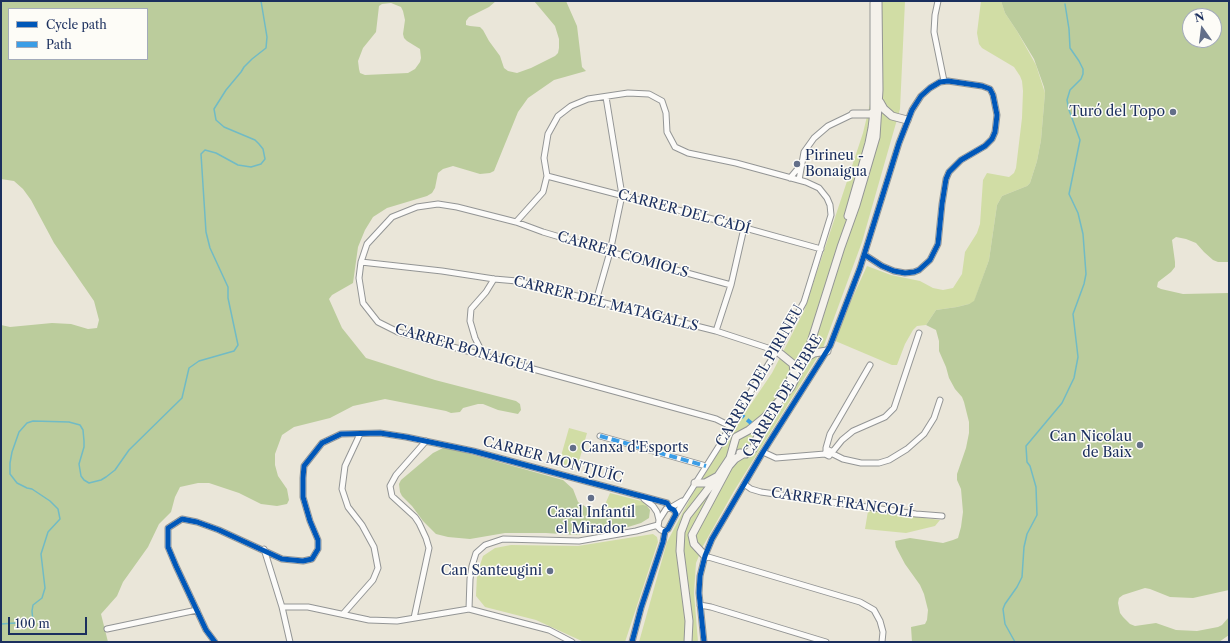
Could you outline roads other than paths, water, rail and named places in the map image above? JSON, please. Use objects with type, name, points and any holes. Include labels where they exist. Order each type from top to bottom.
[{"type":"main road","points":[[874,1],[877,134]]},
{"type":"main road","points":[[868,112],[876,101],[879,90],[878,1]]},
{"type":"main road","points":[[853,114],[868,112],[876,108],[879,90]]},
{"type":"main road","points":[[876,101],[892,116],[907,120]]},
{"type":"main road","points":[[841,247],[850,208],[869,143],[872,125],[868,112]]},
{"type":"main road","points":[[868,112],[877,122],[877,134]]},
{"type":"main road","points":[[688,642],[689,621],[680,550],[681,532],[687,516],[730,458],[734,446],[733,442],[736,437],[749,430],[765,417],[794,382],[806,358],[841,247],[856,205],[877,134],[883,121],[892,116]]},
{"type":"main road","points":[[777,351],[791,362],[794,369],[792,377],[780,399]]},
{"type":"main road","points":[[806,358],[814,353],[827,351]]},
{"type":"main road","points":[[695,483],[705,483],[718,476],[735,459],[743,454],[751,452],[765,417]]},
{"type":"main road","points":[[742,433],[750,435],[755,443]]},
{"type":"main road","points":[[734,446],[736,451],[743,454]]},
{"type":"main road","points":[[705,556],[694,544],[692,539],[693,533],[730,464]]},
{"type":"street","points":[[865,255],[882,266],[901,273],[914,272],[925,266],[933,255],[938,244],[943,198],[948,172],[957,163],[985,146],[992,139],[995,132],[997,115],[993,95],[990,89],[982,86],[944,81],[934,32],[938,1]]},
{"type":"street","name":"CARRER DE L'EBRE","points":[[704,642],[700,605],[700,576],[705,556],[712,539],[763,452],[827,351],[851,294],[865,255],[907,120],[921,96],[937,83],[944,81]]},
{"type":"street","points":[[516,222],[542,192],[547,176],[544,158],[548,134],[558,116],[571,106],[588,99],[628,93],[649,94],[662,101],[666,113],[667,132],[675,147],[688,153],[736,163],[806,182]]},
{"type":"street","points":[[596,301],[610,252],[622,195],[606,97]]},
{"type":"street","points":[[799,180],[804,152],[814,138],[828,126],[853,114]]},
{"type":"street","points":[[790,178],[801,166]]},
{"type":"street","points":[[801,166],[806,182]]},
{"type":"street","name":"CARRER DEL CADÍ","points":[[547,176],[821,249]]},
{"type":"street","name":"CARRER DEL PIRINEU","points":[[632,642],[641,608],[663,542],[665,531],[668,529],[686,497],[777,351],[804,302],[831,215],[830,205],[827,198],[819,188],[806,182]]},
{"type":"street","name":"CARRER BONAIGUA","points":[[516,222],[457,207],[438,204],[417,207],[392,217],[367,244],[361,262],[359,278],[363,303],[378,322],[398,332],[716,419],[730,426]]},
{"type":"street","name":"CARRER COMIOLS","points":[[516,222],[543,232],[610,252],[731,285]]},
{"type":"street","points":[[716,331],[731,285],[744,228]]},
{"type":"street","name":"CARRER DEL MATAGALLS","points":[[361,262],[442,271],[494,279],[517,280],[716,331],[777,351]]},
{"type":"street","points":[[484,356],[475,338],[470,321],[471,309],[486,292],[494,279]]},
{"type":"street","points":[[763,452],[776,458],[828,452],[834,450],[842,440],[853,431],[885,417],[894,408],[919,332]]},
{"type":"street","points":[[828,452],[826,448],[830,434],[870,365]]},
{"type":"street","points":[[828,452],[849,461],[861,463],[879,463],[889,460],[908,449],[924,434],[934,418],[940,400]]},
{"type":"street","name":"CARRER MONTJUÏC","points":[[264,550],[282,558],[303,561],[312,559],[318,549],[318,540],[310,521],[304,497],[302,478],[304,466],[322,443],[341,434],[380,433],[473,451],[638,496],[662,501],[667,503],[670,508]]},
{"type":"street","points":[[343,614],[373,580],[378,568],[374,548],[362,525],[348,507],[342,489],[342,477],[345,466],[360,434]]},
{"type":"street","points":[[600,436],[706,466]]},
{"type":"street","points":[[414,618],[429,548],[419,523],[392,496],[390,486],[396,475],[426,441]]},
{"type":"street","name":"CARRER FRANCOLÍ","points":[[744,484],[751,489],[761,492],[916,514],[942,516]]},
{"type":"street","points":[[638,496],[653,506],[657,512],[661,530],[665,531]]},
{"type":"street","name":"CARRER DEL PIRINEU","points":[[658,522],[665,510],[681,502],[686,497]]},
{"type":"street","points":[[670,508],[674,510],[676,514]]},
{"type":"street","points":[[215,642],[206,630],[168,547],[168,528],[182,519],[197,522],[219,530],[264,550],[282,607],[290,642]]},
{"type":"street","points":[[469,609],[472,566],[476,553],[484,545],[502,539],[580,541],[636,531],[658,522]]},
{"type":"street","points":[[705,556],[860,602],[874,610],[880,621],[883,632],[882,642]]},
{"type":"street","points":[[700,605],[826,642]]},
{"type":"street","points":[[282,607],[308,607],[370,620],[397,621],[469,609],[549,630],[572,642]]},
{"type":"street","points":[[107,629],[197,610]]},
{"type":"street","points":[[556,642],[557,635]]},
{"type":"waterway","points":[[1,624],[27,624],[33,622],[33,605],[42,598],[45,588],[41,554],[48,532],[60,519],[58,509],[50,501],[32,489],[17,483],[10,474],[12,452],[19,432],[27,423],[33,421],[69,422],[80,425],[83,430],[84,441],[84,447],[79,464],[81,476],[89,483],[101,480],[115,470],[129,450],[182,398],[189,368],[199,361],[234,351],[238,345],[228,298],[228,287],[210,248],[206,232],[201,154],[205,150],[216,153],[238,165],[251,167],[261,164],[265,159],[263,149],[255,140],[224,127],[216,120],[214,109],[226,90],[244,67],[266,48],[267,37],[261,1]]},
{"type":"waterway","points":[[1015,642],[1005,624],[1003,609],[1022,577],[1024,547],[1027,534],[1037,515],[1036,487],[1030,466],[1027,462],[1026,446],[1062,403],[1074,378],[1078,357],[1073,314],[1086,274],[1083,234],[1078,213],[1069,194],[1080,140],[1067,100],[1070,90],[1081,79],[1083,69],[1070,48],[1065,4]]},
{"type":"place","name":"Turó del Topo","points":[[1173,112]]},
{"type":"place","name":"Pirineu - Bonaigua","points":[[797,164]]},
{"type":"place","name":"Can Nicolau de Baix","points":[[1140,445]]},
{"type":"place","name":"Canxa d'Esports","points":[[573,448]]},
{"type":"place","name":"Casal Infantil el Mirador","points":[[591,498]]},
{"type":"place","name":"Can Santeugini","points":[[550,571]]}]
